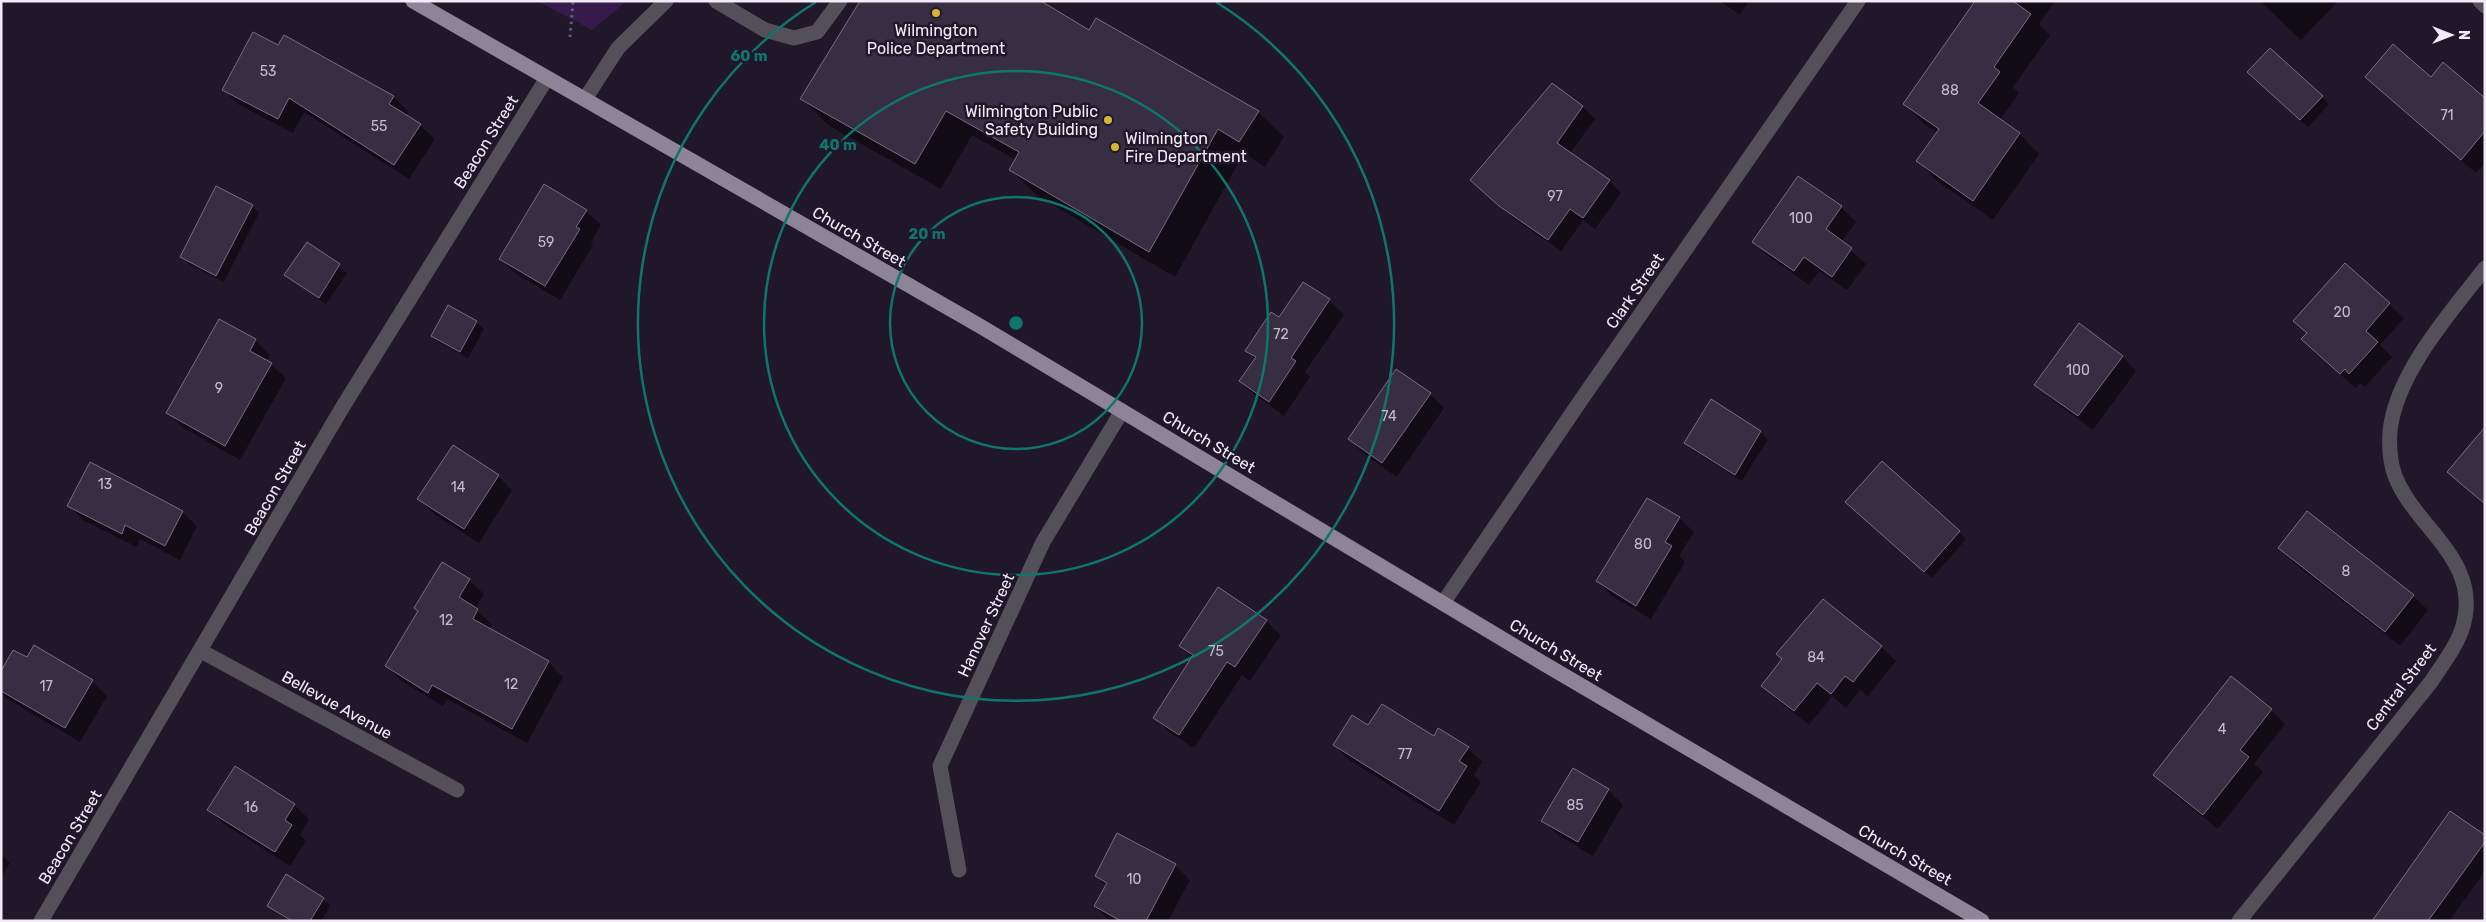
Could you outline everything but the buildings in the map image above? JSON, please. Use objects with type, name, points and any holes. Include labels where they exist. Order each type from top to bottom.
[{"type":"main road","name":"Church Street","points":[[413,1],[980,326],[1443,603],[1982,921]]},
{"type":"street","points":[[585,99],[618,48],[666,1]]},
{"type":"street","points":[[716,1],[766,30],[794,38],[817,32],[840,1]]},
{"type":"street","name":"Clark Street","points":[[1443,603],[1581,400],[1858,1]]},
{"type":"street","points":[[2480,1],[2485,6]]},
{"type":"street","name":"Beacon Street","points":[[41,921],[342,408],[547,78]]},
{"type":"street","name":"Central Street","points":[[2239,921],[2431,682],[2454,646],[2463,626],[2466,604],[2464,588],[2459,573],[2443,541],[2422,517],[2396,478],[2390,451],[2390,431],[2394,412],[2409,375],[2485,268]]},
{"type":"street","name":"Hanover Street","points":[[959,870],[940,766],[1044,542],[1122,411]]},
{"type":"street","name":"Bellevue Avenue","points":[[201,651],[457,790]]},
{"type":"path","points":[[570,37],[573,1]]},
{"type":"shaded area","points":[[537,1],[627,1],[592,30]]},
{"type":"place","name":"Wilmington Police Department","points":[[936,13]]},
{"type":"place","name":"Wilmington Public Safety Building","points":[[1108,120]]},
{"type":"place","name":"Wilmington Fire Department","points":[[1115,147]]}]
